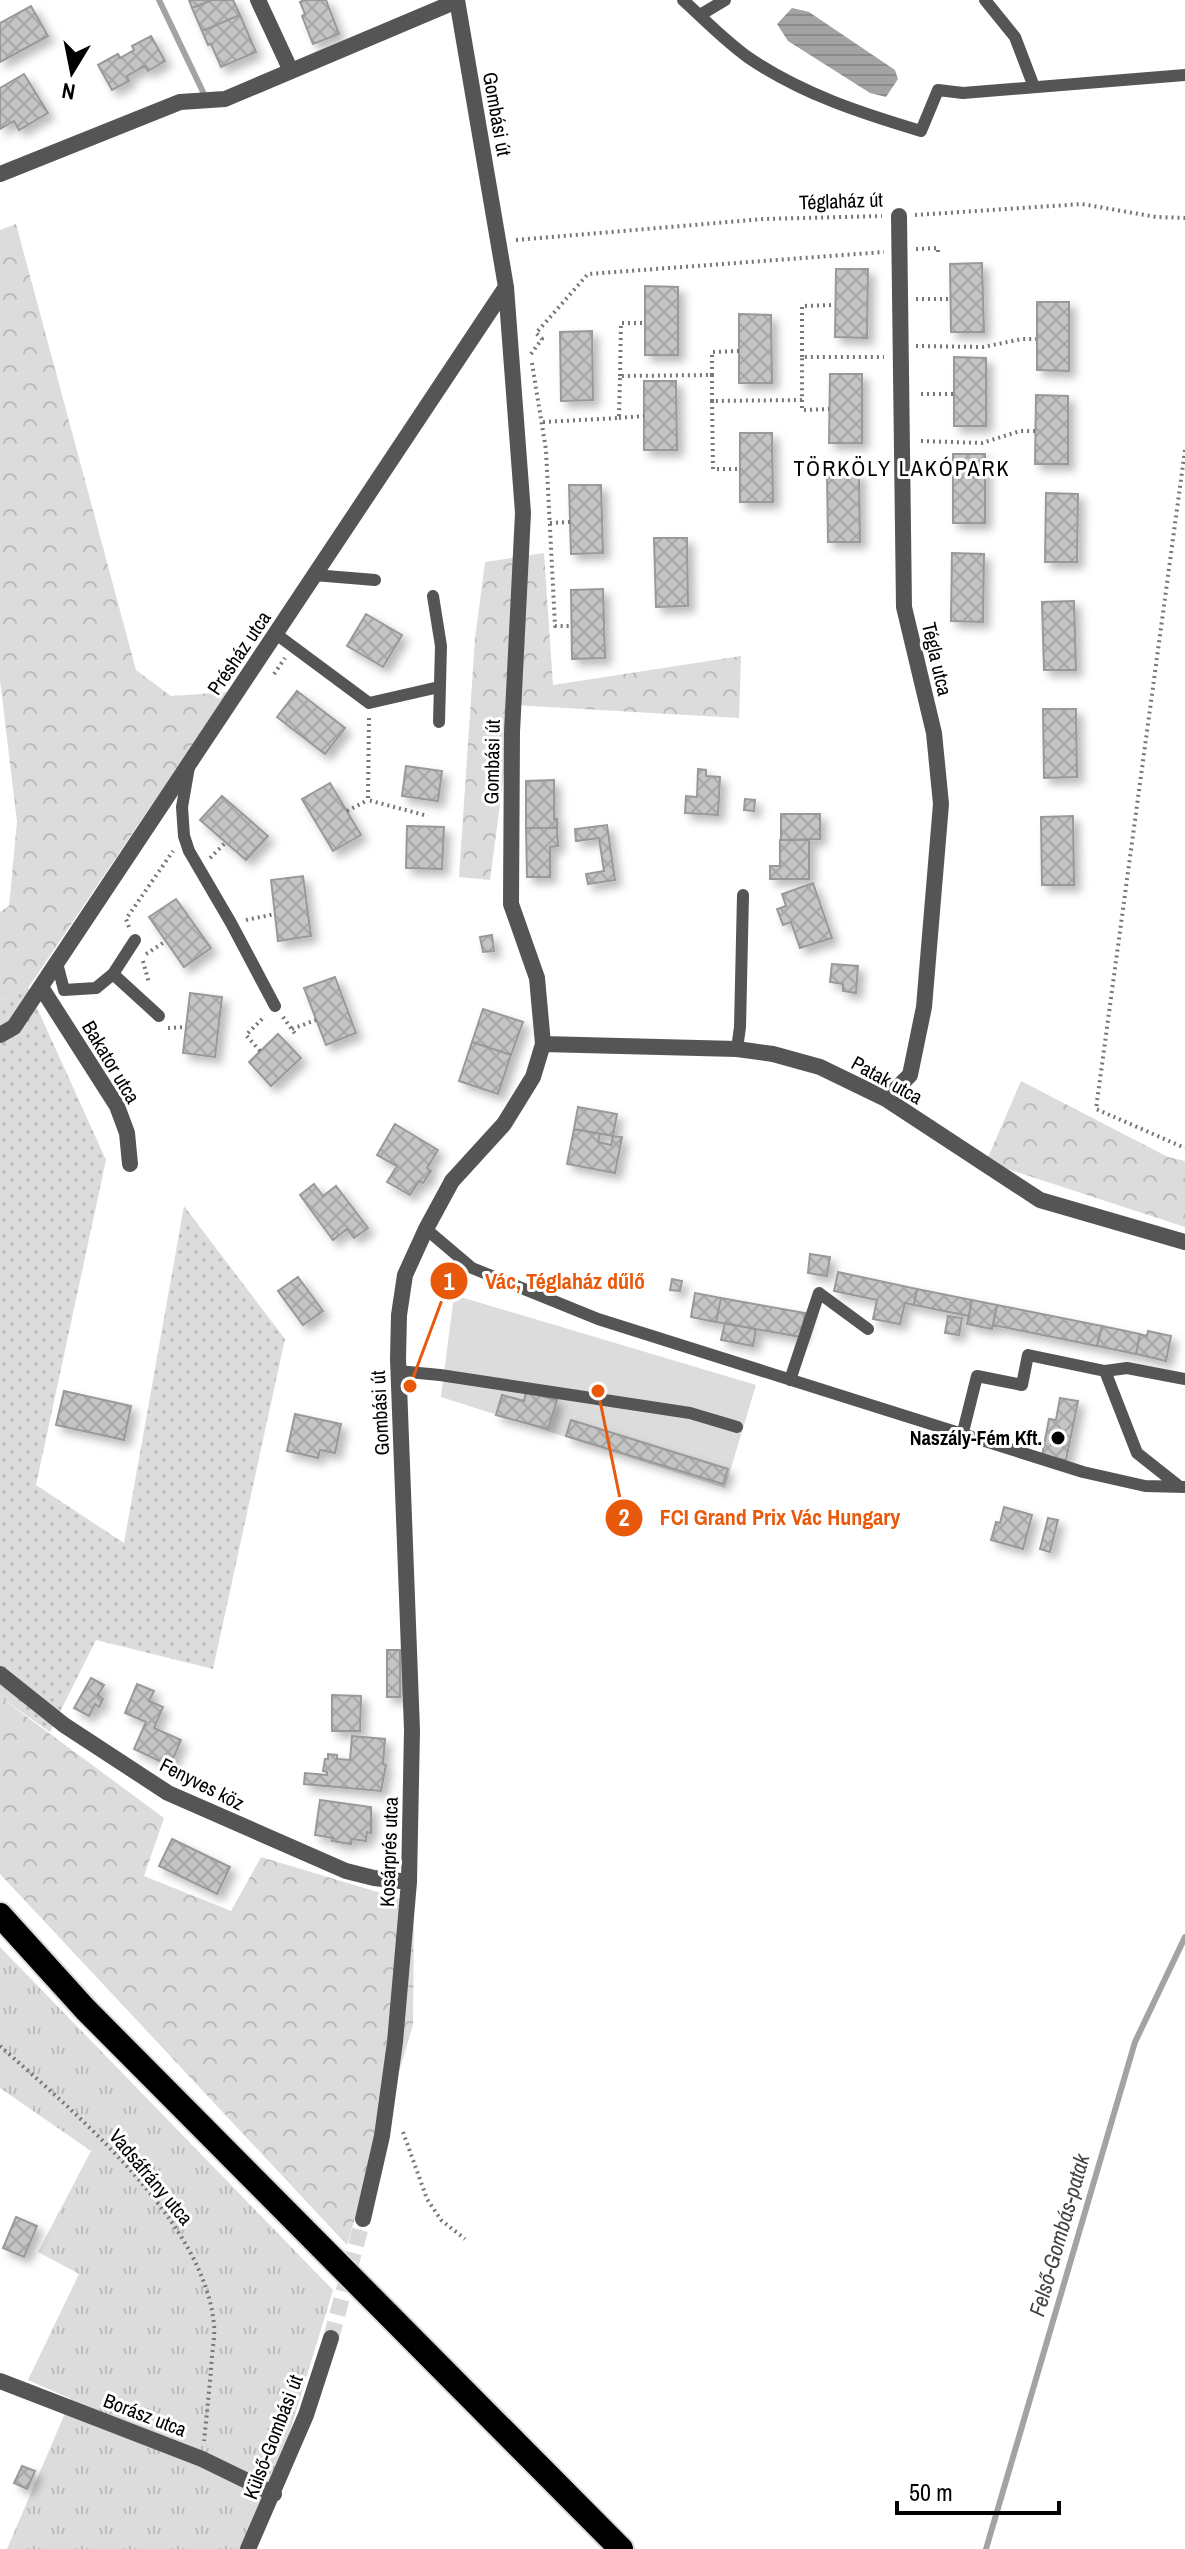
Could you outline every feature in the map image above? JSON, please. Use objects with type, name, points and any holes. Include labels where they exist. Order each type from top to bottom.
[{"type":"highway","points":[[0,1915],[85,2009],[621,2549]]},
{"type":"street","points":[[258,0],[291,71]]},
{"type":"street","points":[[0,174],[180,102],[225,99],[457,0]]},
{"type":"street","name":"Gombási út","points":[[403,1484],[398,1371],[399,1315],[405,1275],[452,1181],[504,1124],[533,1077],[543,1044],[537,978],[511,904],[512,732],[523,513],[506,287],[457,0]]},
{"type":"street","name":"Tégla utca","points":[[886,1099],[910,1075],[924,1007],[941,804],[934,733],[904,607],[899,216]]},
{"type":"street","name":"Présház utca","points":[[0,1035],[14,1027],[506,287]]},
{"type":"street","name":"Bakator utca","points":[[41,987],[117,1106],[127,1133],[130,1164]]},
{"type":"street","name":"Patak utca","points":[[543,1044],[737,1049],[773,1054],[820,1067],[886,1099],[1040,1200],[1185,1242]]},
{"type":"street","name":"Kosárprés utca","points":[[363,2219],[382,2136],[395,2042],[409,1882],[412,1730],[403,1484]]},
{"type":"street","name":"Fenyves köz","points":[[0,1674],[64,1725],[168,1793],[346,1871],[409,1882]]},
{"type":"street","name":"Külső-Gombási út","points":[[248,2549],[306,2415],[331,2338]]},
{"type":"street","name":"Borász utca","points":[[0,2381],[202,2459],[274,2494]]},
{"type":"lane","points":[[683,0],[749,58],[774,73],[844,108],[921,131],[938,90],[963,93],[1185,75]]},
{"type":"lane","points":[[700,15],[725,0]]},
{"type":"lane","points":[[985,0],[1015,37],[1034,87]]},
{"type":"lane","points":[[314,575],[375,580]]},
{"type":"lane","points":[[433,596],[441,646],[439,722]]},
{"type":"lane","points":[[276,634],[369,703],[439,687]]},
{"type":"lane","points":[[189,764],[182,807],[184,836],[189,851],[275,1006]]},
{"type":"lane","points":[[737,1049],[743,895]]},
{"type":"lane","points":[[57,963],[64,990],[96,988],[113,974],[135,940]]},
{"type":"lane","points":[[113,974],[159,1016]]},
{"type":"lane","points":[[426,1229],[472,1268],[598,1319],[1083,1472],[1145,1486],[1182,1487]]},
{"type":"lane","points":[[790,1380],[819,1293],[868,1329]]},
{"type":"lane","points":[[962,1436],[977,1376],[1022,1385],[1028,1355],[1105,1371],[1127,1368],[1185,1379]]},
{"type":"lane","points":[[398,1371],[690,1413],[737,1427]]},
{"type":"lane","points":[[1105,1371],[1137,1453],[1182,1487]]},
{"type":"path","name":"Téglaház út","points":[[498,241],[764,219],[899,216],[1082,204],[1156,217],[1185,218]]},
{"type":"path","points":[[572,626],[555,626],[550,523],[531,353],[542,339],[536,333],[588,274],[938,248],[938,252]]},
{"type":"path","points":[[901,299],[950,299]]},
{"type":"path","points":[[829,409],[802,410],[802,306],[835,305]]},
{"type":"path","points":[[619,418],[621,323],[645,323]]},
{"type":"path","points":[[802,357],[983,347],[1036,339]]},
{"type":"path","points":[[739,351],[712,352],[712,401],[713,469],[740,469]]},
{"type":"path","points":[[620,376],[712,375]]},
{"type":"path","points":[[902,394],[954,394]]},
{"type":"path","points":[[712,401],[802,400]]},
{"type":"path","points":[[540,423],[644,416]]},
{"type":"path","points":[[903,440],[982,443],[1020,431],[1035,431]]},
{"type":"path","points":[[1185,450],[1096,1109],[1185,1148]]},
{"type":"path","points":[[550,523],[570,522]]},
{"type":"path","points":[[368,800],[369,703]]},
{"type":"path","points":[[347,811],[368,800],[428,816]]},
{"type":"path","points":[[231,923],[275,914]]},
{"type":"path","points":[[260,1051],[246,1035],[275,1006]]},
{"type":"path","points":[[291,1029],[316,1020]]},
{"type":"path","name":"Vadsáfrány utca","points":[[0,2046],[123,2163],[166,2213],[190,2251],[206,2290],[214,2326],[202,2459]]},
{"type":"path","points":[[402,2119],[403,2134],[427,2199],[441,2220],[465,2239]]},
{"type":"green space","points":[[16,224],[136,670],[171,696],[228,692],[28,988],[0,1001],[0,912],[9,906],[17,822],[0,680],[0,230]]},
{"type":"green space","points":[[544,553],[553,685],[741,656],[739,718],[513,705],[490,880],[459,877],[475,639],[485,562]]},
{"type":"green space","points":[[28,988],[106,1160],[36,1485],[124,1543],[184,1206],[285,1339],[213,1669],[96,1640],[50,1732],[0,1697],[0,1001]]},
{"type":"green space","points":[[1021,1081],[1168,1157],[1185,1161],[1185,1227],[986,1162]]},
{"type":"green space","points":[[454,1295],[756,1385],[725,1488],[441,1397]]},
{"type":"green space","points":[[0,1697],[164,1818],[144,1876],[231,1911],[261,1857],[414,1903],[413,2025],[347,2245],[0,1874]]},
{"type":"green space","points":[[0,1947],[333,2290],[264,2516],[248,2549],[7,2549],[71,2399],[28,2380],[79,2274],[38,2252],[91,2151],[0,2088]]},
{"type":"shaded area","points":[[792,8],[809,12],[895,70],[898,79],[886,97],[870,93],[788,41],[777,24]]},
{"type":"building","points":[[189,0],[212,0],[192,8]]},
{"type":"building","points":[[212,0],[233,0],[240,15],[202,31],[192,8]]},
{"type":"building","points":[[326,0],[339,34],[313,44],[302,16],[305,14],[300,2]]},
{"type":"building","points":[[31,6],[48,36],[0,62],[0,23]]},
{"type":"building","points":[[240,15],[256,52],[221,67],[202,31]]},
{"type":"building","points":[[151,36],[165,61],[148,71],[145,66],[127,76],[129,81],[112,90],[98,65],[118,54],[120,58],[134,50],[132,46]]},
{"type":"building","points":[[24,74],[48,113],[19,130],[14,121],[0,129],[0,88]]},
{"type":"building","points":[[982,263],[984,332],[951,332],[950,264]]},
{"type":"building","points":[[836,269],[868,269],[867,338],[835,337]]},
{"type":"building","points":[[645,286],[678,287],[678,355],[645,355]]},
{"type":"building","points":[[1037,302],[1069,302],[1069,371],[1037,370]]},
{"type":"building","points":[[739,314],[771,315],[772,383],[739,383]]},
{"type":"building","points":[[592,331],[593,400],[561,401],[560,332]]},
{"type":"building","points":[[954,357],[986,358],[986,426],[954,426]]},
{"type":"building","points":[[830,374],[862,374],[862,443],[829,443]]},
{"type":"building","points":[[644,381],[676,381],[677,450],[644,450]]},
{"type":"building","points":[[1036,395],[1068,396],[1068,464],[1035,464]]},
{"type":"building","points":[[740,433],[772,433],[773,502],[740,502]]},
{"type":"building","points":[[953,454],[985,454],[985,523],[953,523]]},
{"type":"building","points":[[827,473],[859,473],[860,542],[828,542]]},
{"type":"building","points":[[569,485],[601,485],[603,553],[571,554]]},
{"type":"building","points":[[1046,493],[1078,494],[1077,562],[1045,562]]},
{"type":"building","points":[[654,538],[687,538],[688,606],[656,607]]},
{"type":"building","points":[[952,553],[984,554],[983,622],[951,621]]},
{"type":"building","points":[[603,589],[605,658],[572,659],[571,590]]},
{"type":"building","points":[[1074,601],[1076,670],[1044,670],[1042,602]]},
{"type":"building","points":[[366,614],[402,635],[383,667],[347,646]]},
{"type":"building","points":[[297,691],[345,728],[325,754],[277,717]]},
{"type":"building","points":[[1043,709],[1076,709],[1077,777],[1044,778]]},
{"type":"building","points":[[406,766],[442,771],[438,801],[402,796]]},
{"type":"building","points":[[698,769],[706,770],[706,776],[720,777],[718,815],[685,813],[686,796],[697,797]]},
{"type":"building","points":[[554,780],[554,819],[557,819],[557,828],[526,828],[526,781]]},
{"type":"building","points":[[330,783],[361,835],[333,851],[302,799]]},
{"type":"building","points":[[222,796],[268,836],[246,860],[200,820]]},
{"type":"building","points":[[745,799],[755,800],[754,811],[744,810]]},
{"type":"building","points":[[781,814],[820,814],[820,839],[781,840]]},
{"type":"building","points":[[1073,816],[1074,885],[1042,885],[1041,817]]},
{"type":"building","points":[[607,825],[615,880],[588,884],[586,874],[604,871],[599,838],[576,841],[575,829]]},
{"type":"building","points":[[407,826],[444,827],[442,869],[406,868]]},
{"type":"building","points":[[526,828],[557,828],[558,846],[550,847],[550,877],[527,877]]},
{"type":"building","points":[[780,840],[809,840],[809,879],[770,879],[770,866],[780,866]]},
{"type":"building","points":[[303,876],[311,936],[278,941],[271,880]]},
{"type":"building","points":[[813,883],[832,938],[800,948],[791,922],[783,925],[777,909],[786,906],[782,894]]},
{"type":"building","points":[[176,899],[211,948],[184,967],[149,917]]},
{"type":"building","points":[[492,935],[494,951],[483,952],[480,937]]},
{"type":"building","points":[[832,964],[858,966],[856,993],[843,991],[843,984],[830,982]]},
{"type":"building","points":[[335,977],[356,1033],[326,1045],[304,988]]},
{"type":"building","points":[[190,993],[222,997],[215,1057],[183,1053]]},
{"type":"building","points":[[483,1009],[523,1022],[511,1055],[472,1042]]},
{"type":"building","points":[[278,1034],[301,1058],[271,1086],[249,1062]]},
{"type":"building","points":[[472,1042],[511,1055],[498,1094],[459,1081]]},
{"type":"building","points":[[578,1107],[617,1114],[613,1136],[574,1129]]},
{"type":"building","points":[[395,1124],[438,1150],[427,1168],[431,1171],[423,1183],[419,1181],[410,1195],[387,1182],[397,1166],[377,1155]]},
{"type":"building","points":[[574,1129],[600,1134],[598,1142],[611,1145],[613,1136],[622,1137],[615,1173],[567,1164]]},
{"type":"building","points":[[314,1184],[323,1196],[336,1186],[368,1228],[354,1238],[347,1229],[333,1240],[300,1195]]},
{"type":"building","points":[[810,1254],[830,1257],[827,1276],[808,1273]]},
{"type":"building","points":[[838,1272],[917,1289],[914,1305],[905,1303],[900,1324],[873,1319],[877,1300],[834,1291]]},
{"type":"building","points":[[298,1277],[323,1311],[303,1325],[278,1291]]},
{"type":"building","points":[[672,1279],[682,1281],[680,1291],[670,1290]]},
{"type":"building","points":[[917,1289],[972,1300],[969,1316],[914,1305]]},
{"type":"building","points":[[695,1293],[721,1298],[716,1322],[691,1317]]},
{"type":"building","points":[[721,1298],[805,1313],[801,1337],[716,1322]]},
{"type":"building","points":[[972,1300],[997,1305],[992,1329],[967,1324]]},
{"type":"building","points":[[997,1305],[1102,1326],[1097,1346],[993,1325]]},
{"type":"building","points":[[948,1316],[962,1318],[959,1335],[945,1333]]},
{"type":"building","points":[[725,1323],[756,1329],[753,1346],[721,1340]]},
{"type":"building","points":[[1102,1326],[1140,1334],[1136,1354],[1097,1346]]},
{"type":"building","points":[[1148,1331],[1171,1336],[1166,1361],[1136,1354],[1140,1334],[1147,1336]]},
{"type":"building","points":[[64,1391],[131,1406],[124,1440],[56,1425]]},
{"type":"building","points":[[526,1392],[557,1400],[548,1429],[496,1415],[502,1395],[524,1401]]},
{"type":"building","name":"Naszály-Fém Kft.","points":[[1060,1398],[1078,1401],[1066,1460],[1042,1456],[1049,1419],[1056,1420]]},
{"type":"building","points":[[295,1414],[341,1424],[335,1453],[320,1450],[318,1458],[287,1451]]},
{"type":"building","points":[[571,1420],[728,1469],[723,1484],[566,1436]]},
{"type":"building","points":[[1004,1507],[1032,1515],[1023,1549],[991,1540]]},
{"type":"building","points":[[1048,1518],[1058,1520],[1050,1552],[1040,1549]]},
{"type":"building","points":[[387,1650],[400,1650],[400,1697],[387,1697]]},
{"type":"building","points":[[91,1678],[104,1685],[98,1695],[103,1699],[99,1707],[95,1704],[89,1716],[74,1708]]},
{"type":"building","points":[[137,1684],[154,1691],[149,1701],[163,1707],[154,1728],[181,1740],[170,1766],[134,1749],[146,1722],[125,1713]]},
{"type":"building","points":[[332,1695],[361,1696],[360,1731],[332,1731]]},
{"type":"building","points":[[352,1736],[385,1739],[383,1764],[386,1765],[381,1791],[304,1784],[305,1773],[327,1775],[323,1771],[328,1754],[337,1755],[337,1759],[350,1760]]},
{"type":"building","points":[[320,1800],[371,1807],[371,1833],[367,1832],[366,1841],[352,1839],[351,1844],[315,1835]]},
{"type":"building","points":[[172,1839],[230,1867],[217,1894],[159,1866]]},
{"type":"building","points":[[16,2217],[37,2226],[24,2257],[3,2248]]},
{"type":"building","points":[[22,2466],[35,2471],[27,2489],[14,2483]]},
{"type":"waterway","points":[[159,0],[204,94]]},
{"type":"waterway","name":"Felső-Gombás-patak","points":[[986,2549],[1135,2042],[1185,1937]]},
{"type":"tunnel","points":[[331,2338],[363,2219]]},
{"type":"place","name":"Vác, Téglaház dűlő","points":[[410,1386]]},
{"type":"place","name":"FCI Grand Prix Vác Hungary","points":[[598,1391]]},
{"type":"place","name":"Naszály-Fém Kft.","points":[[1058,1438]]},
{"type":"district","name":"TÖRKÖLY LAKÓPARK","points":[[902,468]]}]
